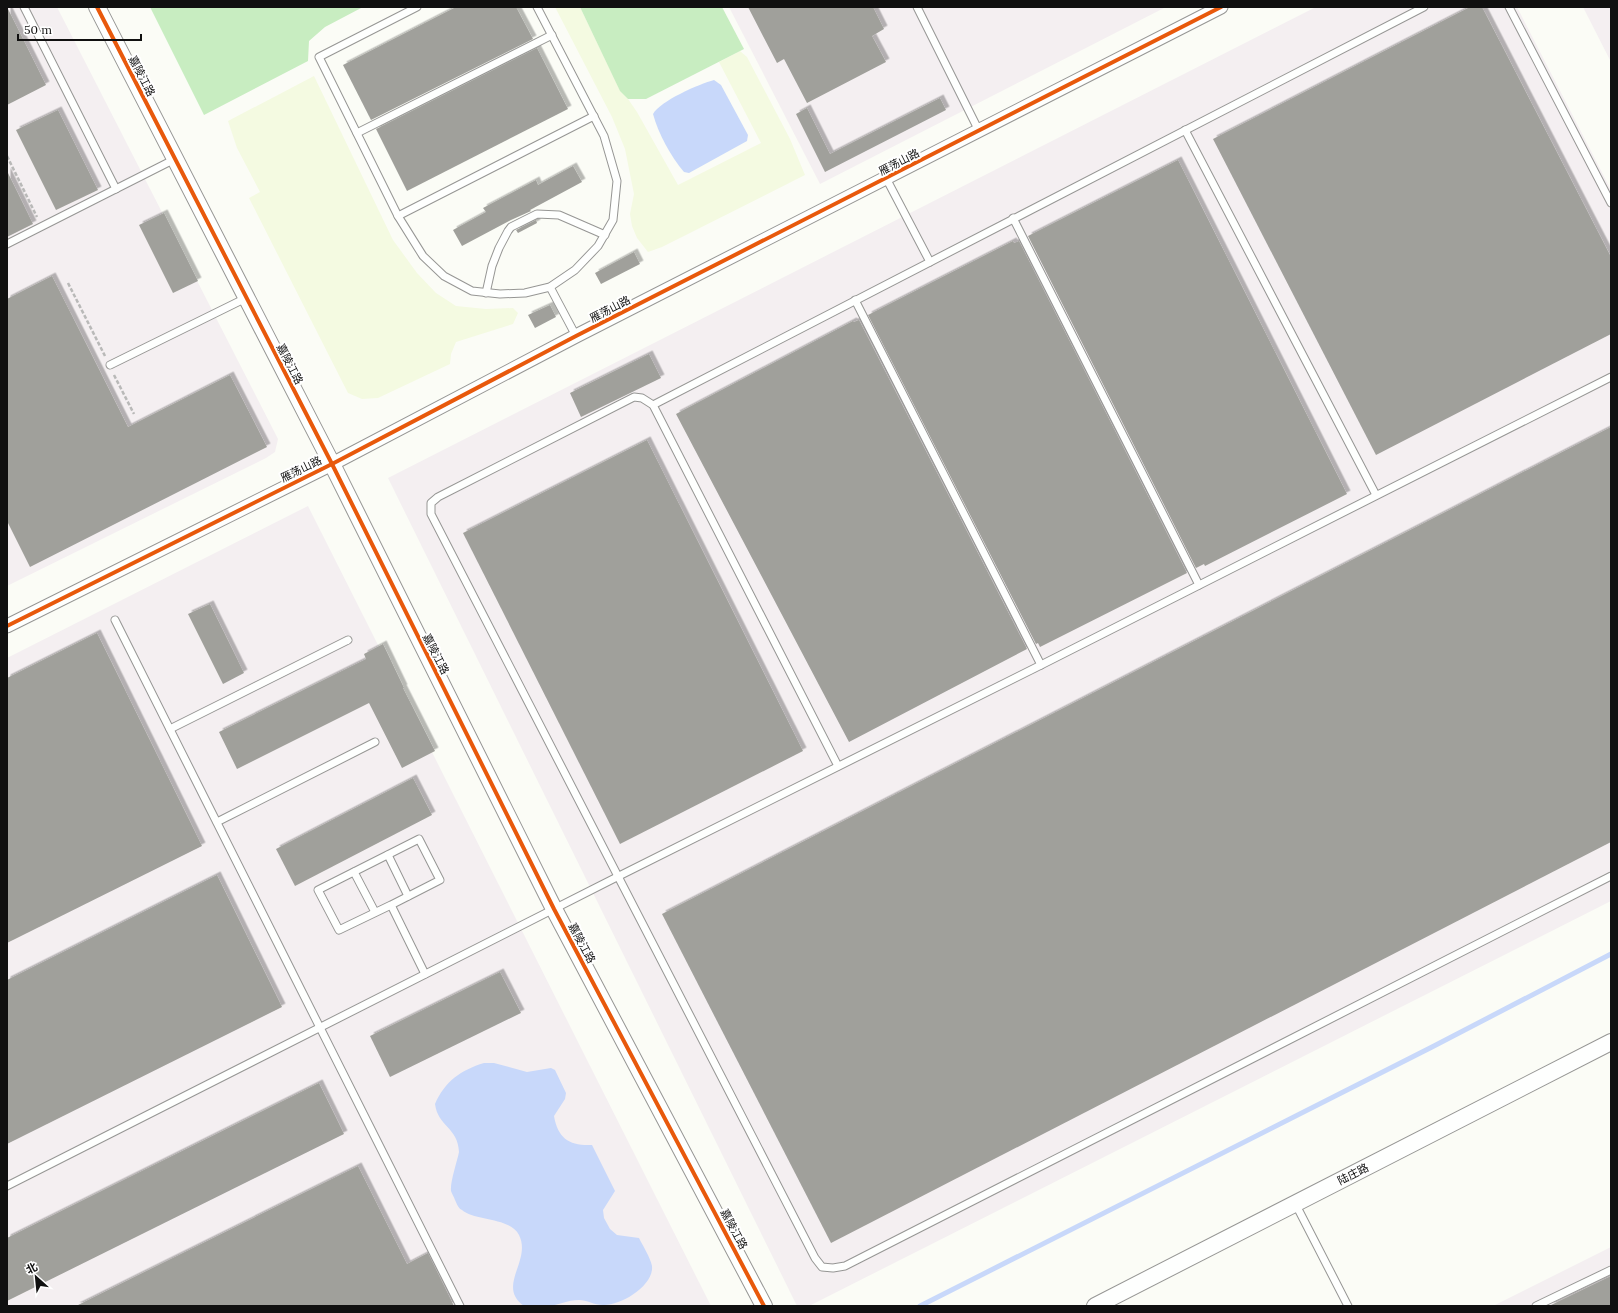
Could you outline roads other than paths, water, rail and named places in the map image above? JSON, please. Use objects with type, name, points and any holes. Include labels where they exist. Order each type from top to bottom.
[{"type":"street","name":"嘉陵江路","points":[[97,7],[332,464],[554,909],[764,1306]]},
{"type":"street","name":"雁荡山路","points":[[7,626],[332,464],[576,336],[1221,7]]},
{"type":"street","name":"陆庄路","points":[[1095,1306],[1611,1042]]},
{"type":"lane","points":[[24,7],[116,188]]},
{"type":"lane","points":[[417,7],[319,57],[398,216],[422,256],[444,276],[472,291],[500,294],[525,293],[550,287],[575,270],[598,246],[613,220],[617,181],[604,136],[537,7]]},
{"type":"lane","points":[[917,7],[979,131]]},
{"type":"lane","points":[[653,405],[1424,7]]},
{"type":"lane","points":[[1509,7],[1611,203]]},
{"type":"lane","points":[[357,133],[552,35]]},
{"type":"lane","points":[[398,216],[594,116]]},
{"type":"lane","points":[[1185,130],[1376,495]]},
{"type":"lane","points":[[7,244],[175,159]]},
{"type":"lane","points":[[886,178],[930,262]]},
{"type":"lane","points":[[486,293],[492,266],[508,231],[511,227],[537,214],[559,215],[605,235]]},
{"type":"lane","points":[[1013,218],[1199,585]]},
{"type":"lane","points":[[550,287],[576,336]]},
{"type":"lane","points":[[110,365],[246,298]]},
{"type":"lane","points":[[855,300],[1042,666]]},
{"type":"lane","points":[[7,1186],[619,876],[1042,666],[1376,495],[1611,377]]},
{"type":"lane","points":[[838,766],[653,405],[642,398],[634,397],[438,497],[431,503],[431,514],[815,1258],[822,1267],[832,1268],[845,1266],[1611,876]]},
{"type":"lane","points":[[115,620],[460,1306]]},
{"type":"lane","points":[[170,729],[348,640]]},
{"type":"lane","points":[[217,822],[375,742]]},
{"type":"lane","points":[[419,839],[440,880],[339,930],[318,890],[388,855],[419,839]]},
{"type":"lane","points":[[388,855],[408,896]]},
{"type":"lane","points":[[354,872],[375,912]]},
{"type":"lane","points":[[391,904],[425,974]]},
{"type":"lane","points":[[1295,1203],[1348,1306]]},
{"type":"lane","points":[[1536,1306],[1611,1270]]},
{"type":"water","points":[[714,80],[721,85],[748,135],[747,141],[689,173],[684,172],[674,159],[658,129],[653,114],[663,104],[671,99],[699,85]]},
{"type":"water","points":[[484,1063],[494,1063],[527,1072],[551,1068],[555,1070],[566,1093],[565,1099],[554,1116],[556,1124],[562,1136],[566,1140],[577,1144],[592,1145],[615,1191],[603,1210],[604,1218],[610,1229],[617,1235],[639,1238],[651,1263],[651,1273],[648,1281],[635,1293],[618,1302],[603,1305],[579,1300],[548,1306],[524,1306],[516,1298],[513,1290],[522,1245],[519,1235],[508,1225],[475,1216],[459,1207],[451,1191],[459,1152],[458,1144],[452,1132],[440,1118],[435,1104],[449,1083],[468,1069]]},
{"type":"waterway","points":[[920,1306],[1432,1047],[1611,954]]}]
